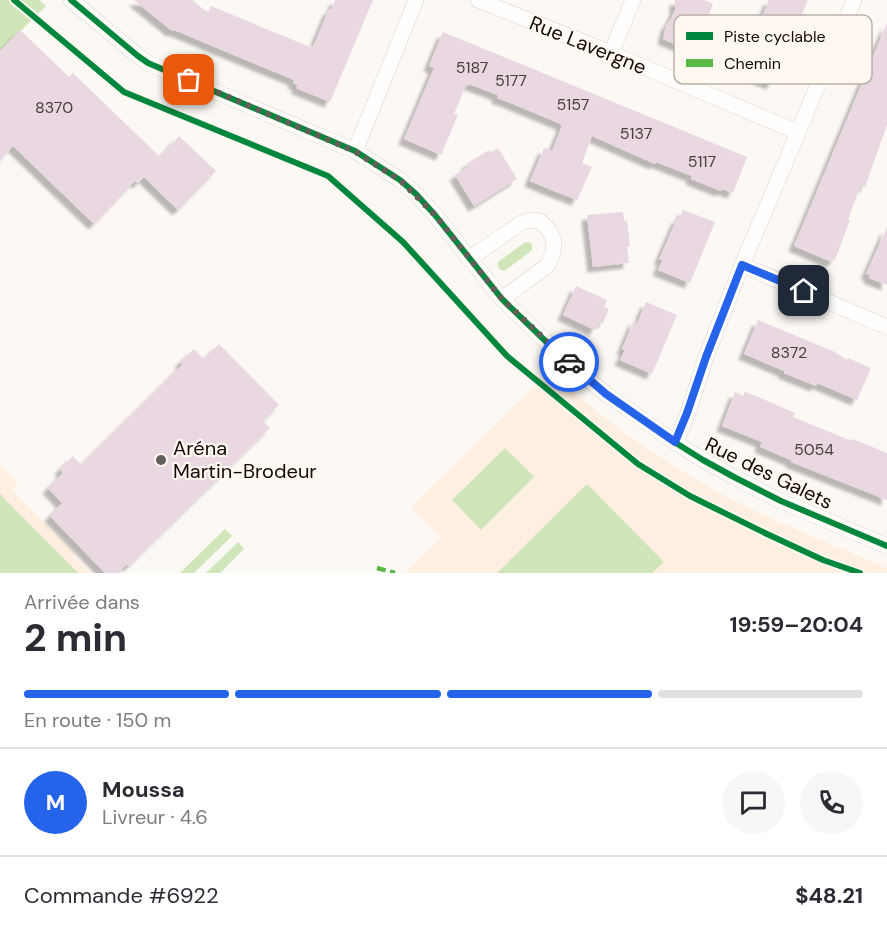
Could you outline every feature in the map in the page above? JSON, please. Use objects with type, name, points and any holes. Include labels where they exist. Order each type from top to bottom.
[{"type":"street","name":"Rue des Galets","points":[[71,0],[148,63],[354,151],[400,180],[435,215],[502,299],[563,358],[627,409],[703,460],[781,501],[887,546]]},
{"type":"street","points":[[354,151],[416,0]]},
{"type":"street","name":"Rue Lavergne","points":[[478,0],[674,80]]},
{"type":"street","points":[[611,53],[633,0]]},
{"type":"street","points":[[848,15],[854,0]]},
{"type":"street","name":"Rue Lavergne","points":[[684,84],[797,132]]},
{"type":"street","points":[[675,442],[742,265],[818,84]]},
{"type":"street","points":[[470,259],[521,223],[530,220],[540,221],[549,230],[554,241],[548,265],[502,299]]},
{"type":"street","points":[[742,265],[887,327]]},
{"type":"shaded area","points":[[549,372],[637,442],[693,478],[779,522],[887,568],[887,573],[405,573],[441,538],[411,507]]},
{"type":"shaded area","points":[[0,465],[18,483],[12,490],[75,553],[73,556],[90,573],[0,573]]},
{"type":"green space","points":[[0,0],[39,0],[46,6],[0,51]]},
{"type":"green space","points":[[528,242],[532,244],[532,250],[506,270],[499,269],[498,262]]},
{"type":"green space","points":[[505,448],[534,477],[481,530],[452,500]]},
{"type":"green space","points":[[587,484],[664,562],[652,573],[497,573]]},
{"type":"green space","points":[[0,494],[78,573],[0,573]]},
{"type":"green space","points":[[225,529],[232,536],[194,573],[180,573]]},
{"type":"green space","points":[[238,542],[244,549],[220,573],[206,573]]},
{"type":"building","points":[[134,0],[192,0],[208,13],[211,6],[313,47],[335,0],[373,0],[330,102],[296,88],[298,85],[293,83],[294,80],[172,31]]},
{"type":"building","points":[[675,0],[704,0],[713,4],[709,15],[674,15],[674,44],[663,39],[666,26],[675,10]]},
{"type":"building","points":[[769,0],[808,0],[802,15],[763,15]]},
{"type":"building","points":[[887,23],[887,125],[865,187],[861,185],[835,260],[833,259],[832,262],[794,246],[862,84],[872,84],[872,59]]},
{"type":"building","points":[[20,30],[69,77],[73,73],[160,157],[179,136],[216,171],[178,210],[144,177],[138,183],[135,181],[94,224],[13,146],[0,160],[0,51]]},
{"type":"building","points":[[443,32],[747,157],[733,193],[722,189],[721,191],[691,179],[692,176],[656,162],[655,164],[592,136],[582,163],[592,167],[577,200],[554,191],[530,181],[544,148],[552,151],[561,124],[469,84],[466,85],[454,114],[458,115],[441,155],[404,139],[434,68],[429,66]]},
{"type":"building","points":[[498,148],[517,179],[474,206],[455,175],[469,166],[465,165],[489,150],[491,152]]},
{"type":"building","points":[[683,210],[715,222],[690,283],[658,270],[663,259],[659,260],[677,218],[679,219]]},
{"type":"building","points":[[623,212],[624,221],[627,220],[629,263],[593,267],[587,215]]},
{"type":"building","points":[[887,227],[887,285],[869,278],[870,275],[866,274]]},
{"type":"building","points":[[576,286],[607,300],[604,307],[609,309],[603,323],[599,322],[595,330],[563,315]]},
{"type":"building","points":[[646,302],[677,315],[652,374],[620,360],[625,350],[622,349],[635,318],[636,326]]},
{"type":"building","points":[[758,320],[835,352],[847,360],[848,358],[871,368],[857,400],[817,383],[816,386],[784,373],[784,371],[744,354]]},
{"type":"building","name":"Aréna Martin-Brodeur","points":[[219,344],[279,405],[263,421],[270,428],[129,566],[127,564],[118,573],[105,573],[50,516],[62,503],[48,488],[63,473],[60,469],[73,456],[81,465],[183,364],[180,362],[194,349],[204,359]]},
{"type":"building","points":[[735,392],[743,396],[745,392],[758,397],[795,413],[793,417],[887,453],[887,500],[791,462],[791,460],[760,447],[762,442],[722,426]]},
{"type":"marked path","points":[[377,568],[395,573]]},
{"type":"cycle path","points":[[14,0],[124,92],[328,176],[403,242],[507,356],[638,464],[690,496],[767,534],[823,560],[860,573]]},
{"type":"cycle path","points":[[71,0],[148,63],[355,151],[400,180],[435,215],[502,299],[563,358],[606,394],[676,443],[734,477],[781,501],[887,546]]},
{"type":"way so far","points":[[189,80],[354,151],[400,180],[435,215],[502,299],[569,362]]},
{"type":"place","name":"Aréna Martin-Brodeur","points":[[161,460]]},
{"type":"route","points":[[569,362],[606,394],[675,442],[742,265],[804,291]]}]
